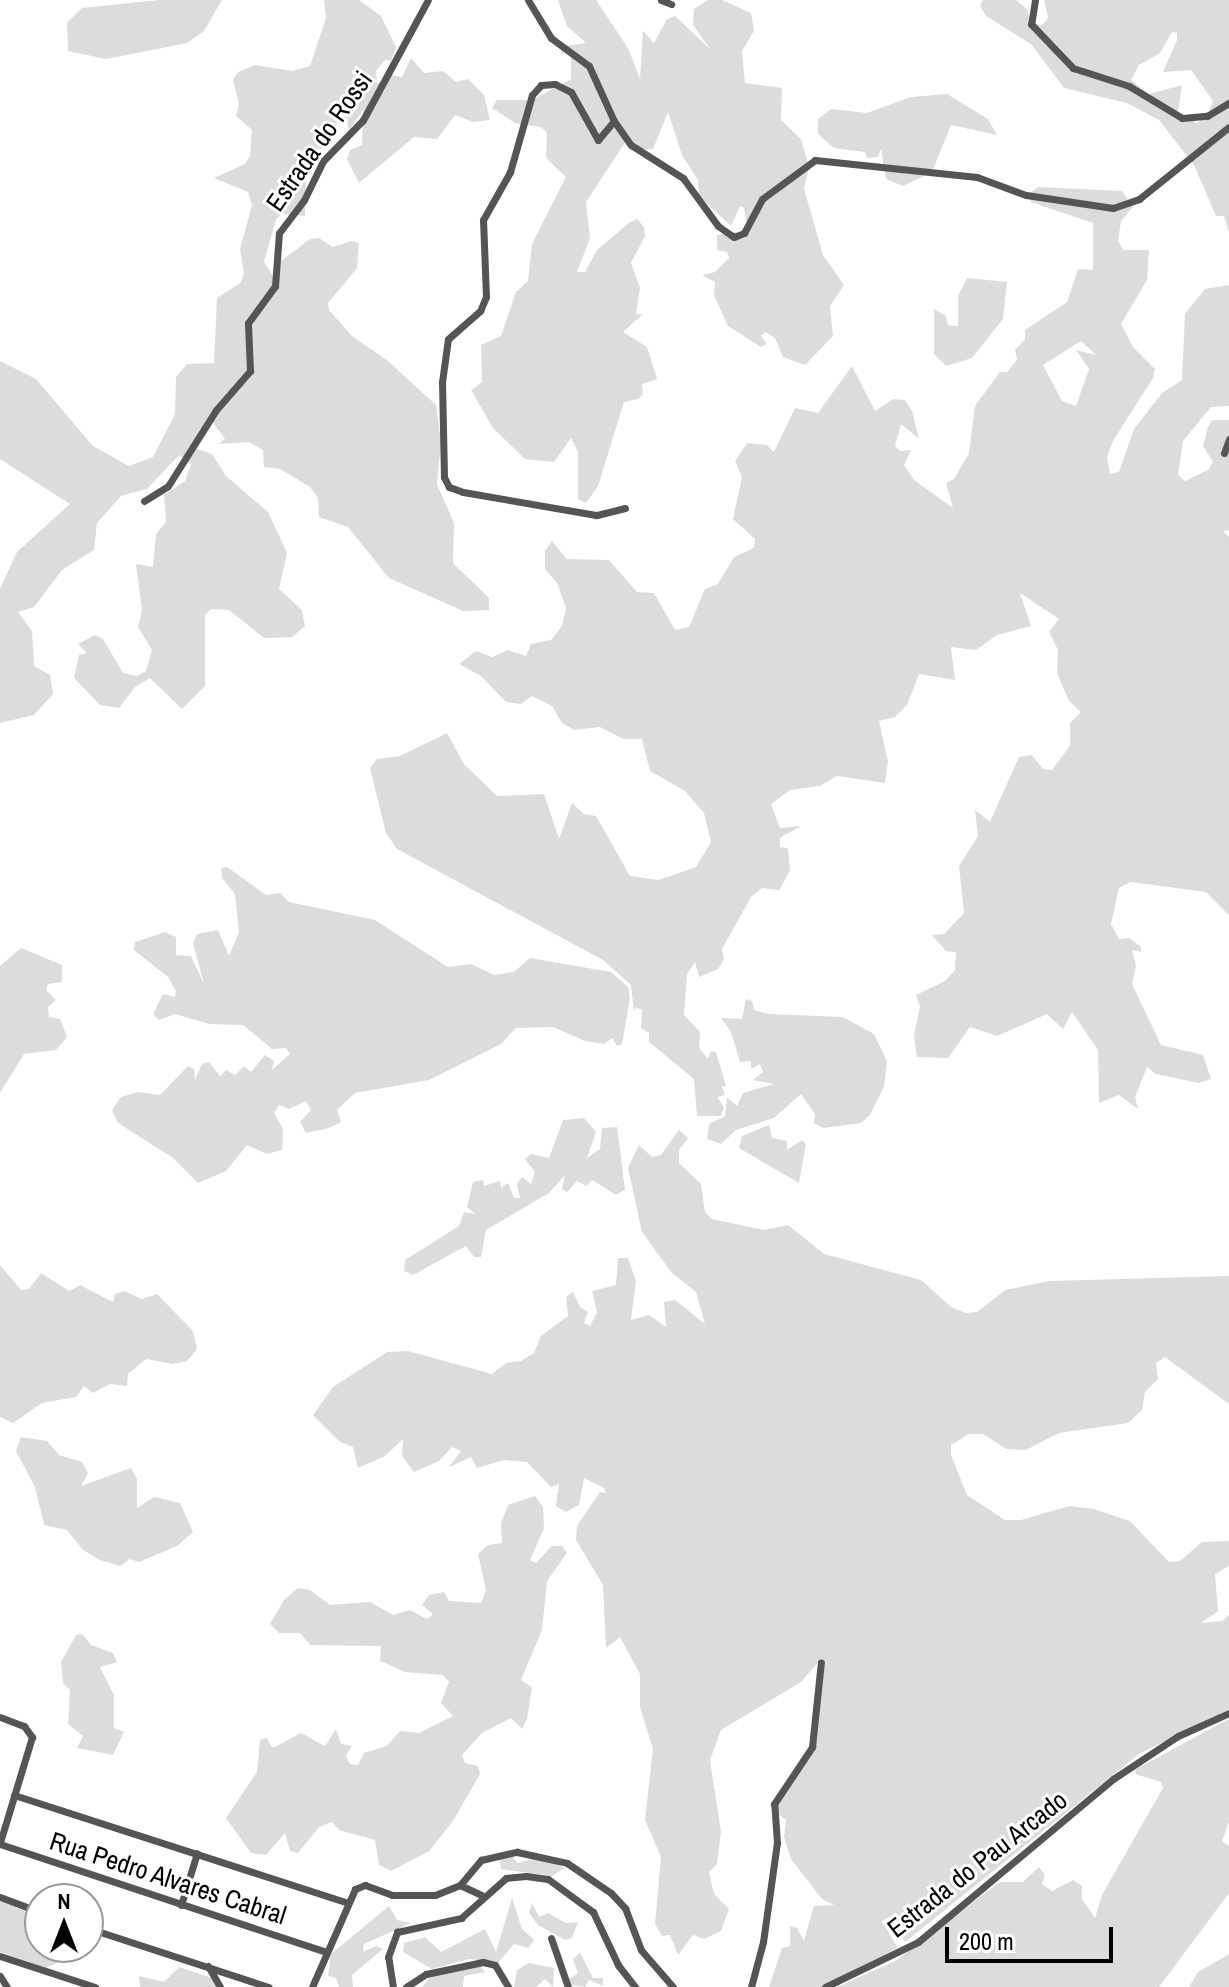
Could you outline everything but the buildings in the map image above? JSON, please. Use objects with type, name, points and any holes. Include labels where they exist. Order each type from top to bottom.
[{"type":"street","name":"Estrada do Rossi","points":[[144,501],[168,486],[216,410],[252,368],[248,323],[275,286],[279,233],[304,200],[323,161],[363,120],[428,0]]},
{"type":"street","points":[[528,0],[551,38],[589,66],[614,121],[631,145],[683,178],[718,226],[734,237],[744,233],[762,199],[815,160],[977,177],[1026,195],[1113,208],[1139,199],[1229,127]]},
{"type":"street","points":[[661,0],[671,4]]},
{"type":"street","points":[[1035,0],[1031,24],[1073,68],[1129,86],[1182,118],[1207,116],[1229,103]]},
{"type":"street","points":[[614,121],[598,140],[571,92],[548,83],[532,95],[514,162],[481,226],[486,297],[480,311],[448,339],[442,382],[444,477],[449,487],[463,492],[581,513],[605,515],[625,508]]},
{"type":"street","points":[[1224,453],[1229,439]]},
{"type":"street","points":[[751,1987],[777,1843],[774,1804],[812,1747],[821,1662]]},
{"type":"street","name":"Estrada do Pau Arcado","points":[[825,1987],[918,1942],[1113,1779],[1178,1736],[1229,1713]]},
{"type":"street","name":"Rua Pedro Alvares Cabral","points":[[0,1717],[31,1733],[0,1843],[324,1951]]},
{"type":"street","points":[[14,1795],[346,1902]]},
{"type":"street","points":[[181,1905],[197,1853]]},
{"type":"street","points":[[312,1987],[346,1902],[365,1885],[412,1897],[460,1885],[481,1860],[501,1854],[544,1855],[567,1863],[620,1901],[641,1950],[673,1987]]},
{"type":"street","points":[[393,1987],[388,1957],[397,1932],[461,1918],[481,1895],[506,1878],[537,1877],[557,1884],[593,1912],[618,1965],[635,1987]]},
{"type":"street","points":[[460,1885],[481,1895]]},
{"type":"street","points":[[0,1897],[24,1906]]},
{"type":"street","points":[[104,1933],[269,1987]]},
{"type":"street","points":[[551,1938],[568,1987]]},
{"type":"street","points":[[0,1956],[95,1987]]},
{"type":"street","points":[[406,1987],[426,1974],[483,1962],[495,1965],[508,1987]]},
{"type":"street","points":[[208,1966],[220,1987]]},
{"type":"street","points":[[0,1976],[7,1987]]},
{"type":"shaded area","points":[[159,0],[222,0],[204,31],[187,43],[106,59],[68,51],[67,23],[82,8]]},
{"type":"shaded area","points":[[324,0],[359,0],[381,16],[396,47],[391,61],[385,60],[376,71],[377,84],[390,75],[402,77],[411,58],[424,73],[443,71],[456,82],[468,79],[484,95],[490,120],[473,122],[455,115],[437,139],[414,137],[359,183],[347,159],[350,150],[362,145],[363,110],[349,130],[346,118],[338,119],[331,142],[315,154],[306,176],[305,216],[283,214],[276,219],[264,262],[273,276],[281,261],[310,239],[319,238],[333,247],[351,241],[359,243],[357,268],[328,303],[329,310],[352,336],[388,361],[436,405],[441,443],[437,484],[454,523],[453,563],[489,598],[489,610],[463,611],[389,578],[348,527],[319,517],[318,498],[310,487],[280,469],[264,467],[263,450],[249,442],[218,444],[225,439],[211,420],[191,447],[212,454],[226,476],[268,512],[287,553],[279,589],[302,610],[305,626],[292,637],[264,638],[229,610],[211,609],[205,615],[205,686],[182,709],[150,678],[135,687],[119,708],[100,705],[74,678],[79,655],[87,653],[78,644],[95,635],[103,639],[123,673],[137,676],[146,671],[152,650],[138,627],[142,610],[136,564],[153,567],[156,534],[166,522],[164,495],[185,481],[191,464],[179,455],[147,489],[121,496],[97,523],[94,550],[62,570],[34,607],[18,612],[32,631],[34,666],[50,675],[53,694],[34,715],[0,723],[0,589],[17,552],[70,504],[0,459],[0,361],[36,379],[93,446],[129,466],[153,457],[175,414],[176,377],[187,364],[214,363],[217,298],[240,283],[244,274],[240,249],[252,205],[248,192],[214,178],[245,164],[250,156],[252,130],[236,116],[239,104],[233,80],[238,72],[255,65],[292,71],[310,66],[326,18]]},
{"type":"shaded area","points":[[558,0],[596,0],[628,48],[640,79],[643,31],[654,43],[667,19],[675,16],[711,50],[693,25],[694,9],[708,0],[722,0],[751,13],[754,31],[742,51],[745,83],[782,88],[781,120],[801,139],[809,167],[804,189],[823,255],[844,285],[830,306],[833,336],[805,365],[783,357],[775,338],[765,332],[761,336],[767,344],[761,347],[728,326],[714,295],[715,282],[702,275],[715,272],[729,258],[727,252],[717,250],[717,235],[743,231],[747,224],[744,208],[740,206],[731,226],[699,196],[698,180],[682,155],[668,112],[653,149],[640,150],[628,138],[586,202],[590,238],[577,272],[585,272],[597,250],[630,222],[637,219],[644,227],[645,236],[631,263],[640,288],[636,314],[643,314],[623,332],[647,347],[657,379],[642,384],[643,394],[638,399],[624,402],[598,486],[586,503],[578,499],[578,452],[571,438],[554,462],[525,459],[493,428],[471,390],[482,382],[481,345],[501,336],[516,292],[528,281],[532,244],[566,177],[546,158],[547,133],[541,127],[515,123],[492,108],[497,100],[532,100],[571,79],[571,56],[567,51],[562,55],[560,47],[586,43],[567,26]]},
{"type":"shaded area","points":[[983,0],[1016,0],[1027,9],[1031,23],[1042,25],[1048,18],[1044,0],[1229,0],[1229,232],[1224,216],[1216,216],[1194,165],[1159,120],[1127,103],[1064,88],[1031,44],[986,16],[980,6]],"holes":[[[1172,32],[1177,33],[1163,72],[1191,70],[1213,101],[1207,116],[1197,123],[1178,112],[1182,85],[1149,94],[1131,80],[1139,65],[1160,53]]]},
{"type":"shaded area","points":[[947,94],[988,119],[997,135],[951,125],[932,172],[903,186],[886,179],[881,149],[878,157],[867,158],[865,152],[834,148],[818,134],[818,119],[831,109],[867,113],[911,97]]},
{"type":"shaded area","points":[[1038,187],[1122,191],[1133,207],[1121,221],[1118,241],[1123,250],[1149,250],[1147,280],[1121,324],[1133,347],[1155,369],[1153,378],[1113,441],[1107,457],[1110,474],[1119,472],[1134,429],[1162,393],[1182,380],[1185,314],[1205,289],[1229,285],[1229,406],[1211,407],[1183,441],[1178,475],[1185,481],[1208,470],[1213,462],[1203,446],[1208,427],[1212,420],[1229,420],[1229,530],[1223,531],[1229,537],[1229,915],[1206,892],[1131,882],[1119,888],[1111,924],[1119,939],[1129,938],[1141,947],[1141,952],[1132,950],[1136,966],[1132,984],[1161,1045],[1203,1055],[1211,1079],[1199,1083],[1156,1074],[1147,1067],[1135,1097],[1138,1109],[1119,1095],[1099,1103],[1098,1050],[1072,1012],[1063,1029],[1047,1014],[997,1036],[970,1027],[948,1058],[917,1057],[914,1035],[920,1007],[916,995],[945,981],[955,970],[956,952],[946,951],[932,935],[944,934],[964,913],[959,866],[978,836],[975,810],[990,822],[1019,757],[1032,755],[1043,769],[1052,770],[1070,746],[1070,723],[1081,712],[1069,701],[1057,673],[1058,650],[1049,632],[1059,619],[1020,593],[1031,626],[997,635],[976,650],[951,647],[955,680],[919,674],[907,705],[895,717],[879,721],[888,762],[885,783],[837,776],[820,786],[790,790],[771,804],[780,828],[801,826],[780,838],[780,847],[788,848],[790,871],[779,890],[762,888],[751,897],[722,949],[724,960],[718,969],[699,977],[695,962],[687,974],[684,1015],[700,1032],[699,1048],[708,1059],[711,1051],[716,1052],[726,1086],[722,1087],[725,1095],[717,1097],[724,1107],[721,1116],[697,1116],[694,1079],[649,1042],[649,1033],[641,1028],[642,1010],[635,1007],[634,1013],[631,985],[603,960],[397,849],[386,833],[370,768],[377,759],[400,756],[447,733],[464,764],[497,796],[544,794],[559,839],[572,803],[584,814],[596,816],[630,876],[659,880],[696,867],[711,842],[704,813],[685,791],[650,771],[642,739],[623,739],[600,727],[574,730],[562,723],[552,706],[532,696],[521,704],[506,702],[481,676],[459,664],[476,651],[492,657],[508,650],[526,656],[531,644],[551,640],[562,626],[566,608],[557,583],[545,569],[545,551],[552,541],[567,559],[609,560],[637,592],[654,593],[675,630],[689,627],[705,589],[718,584],[734,557],[754,548],[755,539],[733,519],[742,477],[735,461],[747,443],[767,445],[774,452],[795,408],[818,413],[852,366],[875,411],[893,399],[905,400],[912,411],[919,439],[901,424],[895,446],[900,451],[911,450],[904,465],[914,480],[953,508],[946,483],[954,479],[969,453],[975,406],[1000,372],[1007,372],[1017,360],[1015,350],[1025,339],[1025,330],[1067,302],[1078,269],[1093,270],[1093,223],[1031,202],[1030,193]],"holes":[[[1081,341],[1096,355],[1076,350],[1089,369],[1076,406],[1062,401],[1043,365]]]},
{"type":"shaded area","points":[[967,278],[1007,282],[1003,319],[972,358],[946,366],[934,354],[934,309],[946,316],[948,325],[958,326],[958,296]]},
{"type":"shaded area","points":[[227,867],[266,895],[280,893],[289,902],[375,920],[448,967],[471,964],[494,975],[514,972],[530,958],[611,972],[628,987],[630,998],[622,1044],[617,1046],[612,1038],[604,1044],[585,1041],[553,1027],[516,1028],[501,1044],[429,1080],[355,1093],[337,1110],[341,1122],[329,1128],[306,1133],[300,1122],[311,1110],[306,1101],[289,1109],[279,1105],[274,1113],[283,1129],[282,1150],[267,1154],[247,1145],[226,1171],[198,1183],[173,1158],[118,1123],[112,1110],[121,1097],[138,1092],[160,1095],[188,1066],[194,1069],[195,1080],[202,1064],[209,1062],[220,1076],[226,1070],[235,1075],[244,1066],[251,1072],[265,1055],[274,1061],[272,1070],[290,1054],[286,1048],[272,1049],[243,1025],[209,1024],[175,1014],[159,1020],[153,1014],[163,994],[175,997],[176,991],[168,977],[134,950],[135,942],[165,932],[176,937],[176,955],[191,956],[204,984],[193,943],[197,934],[218,930],[229,956],[239,932],[235,894],[222,878],[221,868]]},
{"type":"shaded area","points":[[21,948],[62,965],[62,982],[48,984],[46,990],[56,1000],[48,1007],[49,1017],[60,1019],[67,1037],[56,1050],[24,1054],[0,1093],[0,966]]},
{"type":"shaded area","points":[[746,999],[752,1001],[754,1010],[768,1014],[843,1017],[874,1034],[887,1061],[884,1087],[870,1115],[861,1123],[823,1128],[814,1123],[815,1114],[801,1094],[774,1118],[736,1130],[721,1144],[707,1139],[709,1124],[725,1116],[727,1097],[737,1106],[743,1093],[774,1084],[753,1080],[763,1072],[760,1064],[751,1069],[751,1061],[740,1062],[731,1032],[721,1018],[742,1019]]},
{"type":"shaded area","points":[[584,1118],[596,1132],[587,1158],[600,1149],[602,1128],[617,1127],[625,1190],[616,1195],[592,1180],[586,1186],[577,1181],[567,1192],[562,1189],[565,1175],[549,1193],[486,1230],[481,1257],[474,1257],[466,1246],[413,1275],[404,1271],[405,1260],[459,1226],[464,1212],[475,1214],[467,1207],[473,1182],[483,1180],[484,1186],[500,1181],[501,1188],[508,1183],[514,1198],[520,1198],[517,1184],[522,1177],[531,1184],[535,1172],[525,1159],[531,1154],[549,1158],[563,1120]]},
{"type":"shaded area","points":[[769,1125],[772,1138],[787,1141],[787,1150],[802,1140],[806,1144],[799,1183],[739,1148],[742,1136]]},
{"type":"shaded area","points":[[679,1130],[688,1138],[679,1150],[679,1163],[701,1184],[705,1212],[712,1219],[764,1230],[788,1225],[824,1254],[921,1280],[951,1307],[966,1313],[977,1312],[1005,1290],[1050,1281],[1229,1276],[1229,1404],[1165,1357],[1156,1363],[1158,1379],[1145,1392],[1142,1410],[1128,1423],[1059,1433],[1026,1450],[1006,1449],[983,1434],[969,1434],[951,1445],[951,1455],[967,1495],[1005,1520],[1021,1520],[1069,1506],[1094,1509],[1130,1521],[1169,1562],[1180,1561],[1202,1542],[1229,1541],[1229,1566],[1215,1574],[1218,1611],[1201,1623],[1222,1621],[1229,1615],[1229,1709],[1139,1754],[905,1942],[889,1917],[882,1921],[898,1948],[820,1987],[769,1987],[782,1948],[790,1946],[790,1926],[797,1928],[804,1941],[814,1906],[834,1905],[822,1899],[791,1859],[784,1837],[786,1820],[778,1814],[776,1802],[813,1748],[821,1659],[801,1682],[721,1730],[710,1760],[721,1832],[717,1864],[709,1872],[714,1894],[729,1909],[721,1931],[704,1939],[693,1935],[678,1955],[670,1935],[662,1936],[655,1924],[661,1857],[645,1820],[653,1749],[640,1707],[640,1674],[620,1637],[606,1648],[603,1585],[576,1540],[577,1526],[600,1492],[606,1493],[604,1488],[584,1478],[579,1505],[566,1512],[556,1506],[559,1484],[551,1487],[527,1462],[504,1460],[477,1468],[471,1457],[449,1467],[461,1451],[452,1447],[439,1461],[414,1472],[402,1456],[403,1439],[385,1456],[358,1468],[353,1447],[340,1442],[313,1415],[333,1387],[387,1352],[408,1351],[492,1374],[506,1363],[521,1361],[534,1353],[541,1336],[568,1316],[566,1297],[573,1292],[580,1307],[588,1312],[584,1323],[590,1326],[597,1312],[592,1291],[616,1285],[618,1258],[628,1258],[636,1281],[631,1320],[649,1315],[666,1327],[664,1302],[675,1300],[705,1324],[696,1292],[672,1273],[642,1232],[628,1168],[639,1145],[652,1157],[661,1155]]},
{"type":"shaded area","points":[[0,1265],[21,1290],[29,1289],[41,1273],[69,1291],[80,1285],[113,1302],[115,1294],[124,1291],[142,1299],[157,1294],[193,1331],[197,1349],[187,1361],[173,1364],[146,1359],[128,1374],[127,1386],[110,1384],[93,1393],[84,1386],[76,1397],[42,1403],[13,1423],[0,1417]]},
{"type":"shaded area","points":[[21,1437],[47,1441],[59,1455],[82,1462],[88,1473],[81,1486],[131,1468],[137,1479],[137,1508],[154,1497],[180,1503],[193,1532],[177,1546],[139,1562],[130,1559],[120,1566],[100,1560],[83,1550],[67,1530],[44,1525],[35,1487],[16,1451]]},
{"type":"shaded area","points":[[535,1496],[543,1507],[544,1528],[530,1560],[536,1563],[552,1546],[562,1546],[567,1553],[547,1581],[542,1630],[521,1680],[532,1687],[527,1719],[522,1729],[511,1718],[482,1733],[462,1755],[465,1763],[478,1766],[480,1774],[453,1821],[429,1851],[391,1871],[379,1865],[375,1840],[339,1830],[332,1822],[319,1827],[298,1853],[290,1851],[285,1833],[266,1855],[251,1853],[226,1818],[257,1772],[260,1740],[266,1738],[273,1748],[301,1733],[325,1746],[336,1729],[341,1744],[352,1746],[346,1756],[350,1764],[358,1765],[364,1753],[387,1746],[400,1731],[419,1733],[453,1716],[441,1703],[449,1682],[443,1675],[405,1672],[380,1661],[381,1646],[310,1645],[300,1633],[279,1633],[270,1624],[284,1600],[298,1588],[310,1590],[330,1605],[370,1602],[393,1615],[410,1610],[427,1619],[433,1614],[422,1605],[429,1595],[444,1592],[449,1601],[481,1603],[486,1590],[478,1554],[488,1545],[502,1543],[501,1523],[508,1505]]},
{"type":"shaded area","points":[[82,1634],[91,1645],[113,1653],[117,1662],[100,1667],[114,1695],[114,1728],[124,1732],[113,1755],[77,1748],[83,1736],[68,1724],[70,1690],[63,1683],[61,1662],[76,1635]]},
{"type":"shaded area","points":[[1229,1719],[1229,1822],[1222,1841],[1229,1846],[1229,1893],[1159,1987],[837,1987],[895,1961],[1000,1882],[1023,1882],[1039,1867],[1045,1875],[1042,1884],[1052,1891],[1073,1880],[1082,1886],[1082,1899],[1095,1918],[1102,1895],[1163,1788],[1161,1782],[1135,1774],[1136,1769]]},
{"type":"shaded area","points":[[512,1855],[517,1863],[542,1857],[564,1868],[552,1876],[501,1869],[500,1858]]},
{"type":"shaded area","points":[[512,1898],[522,1929],[534,1940],[528,1948],[514,1944],[498,1963],[469,1959],[432,1969],[403,1952],[404,1943],[425,1937],[441,1952],[485,1929],[496,1952]]},
{"type":"shaded area","points":[[0,1901],[24,1911],[24,1960],[0,1952]]},
{"type":"shaded area","points":[[532,1903],[539,1917],[548,1913],[566,1923],[578,1922],[572,1938],[565,1940],[538,1925],[529,1913]]},
{"type":"shaded area","points":[[389,1906],[397,1920],[411,1923],[364,1944],[363,1952],[376,1946],[383,1949],[352,1975],[353,1987],[339,1987],[336,1978],[328,1976],[331,1954]]},
{"type":"shaded area","points":[[580,1953],[593,1978],[603,1978],[603,1986],[589,1980],[585,1987],[570,1985],[569,1979],[578,1973],[573,1959]]},
{"type":"shaded area","points":[[1229,1954],[1229,1987],[1189,1987],[1198,1972]]},
{"type":"shaded area","points":[[32,1963],[57,1963],[46,1968]]},
{"type":"shaded area","points":[[529,1963],[554,1968],[553,1987],[545,1979],[536,1987],[514,1987],[517,1970]]},
{"type":"shaded area","points":[[479,1964],[485,1972],[464,1976],[463,1987],[422,1987],[430,1977]]},
{"type":"shaded area","points":[[179,1967],[212,1978],[217,1987],[140,1987],[139,1976],[164,1982]]}]
